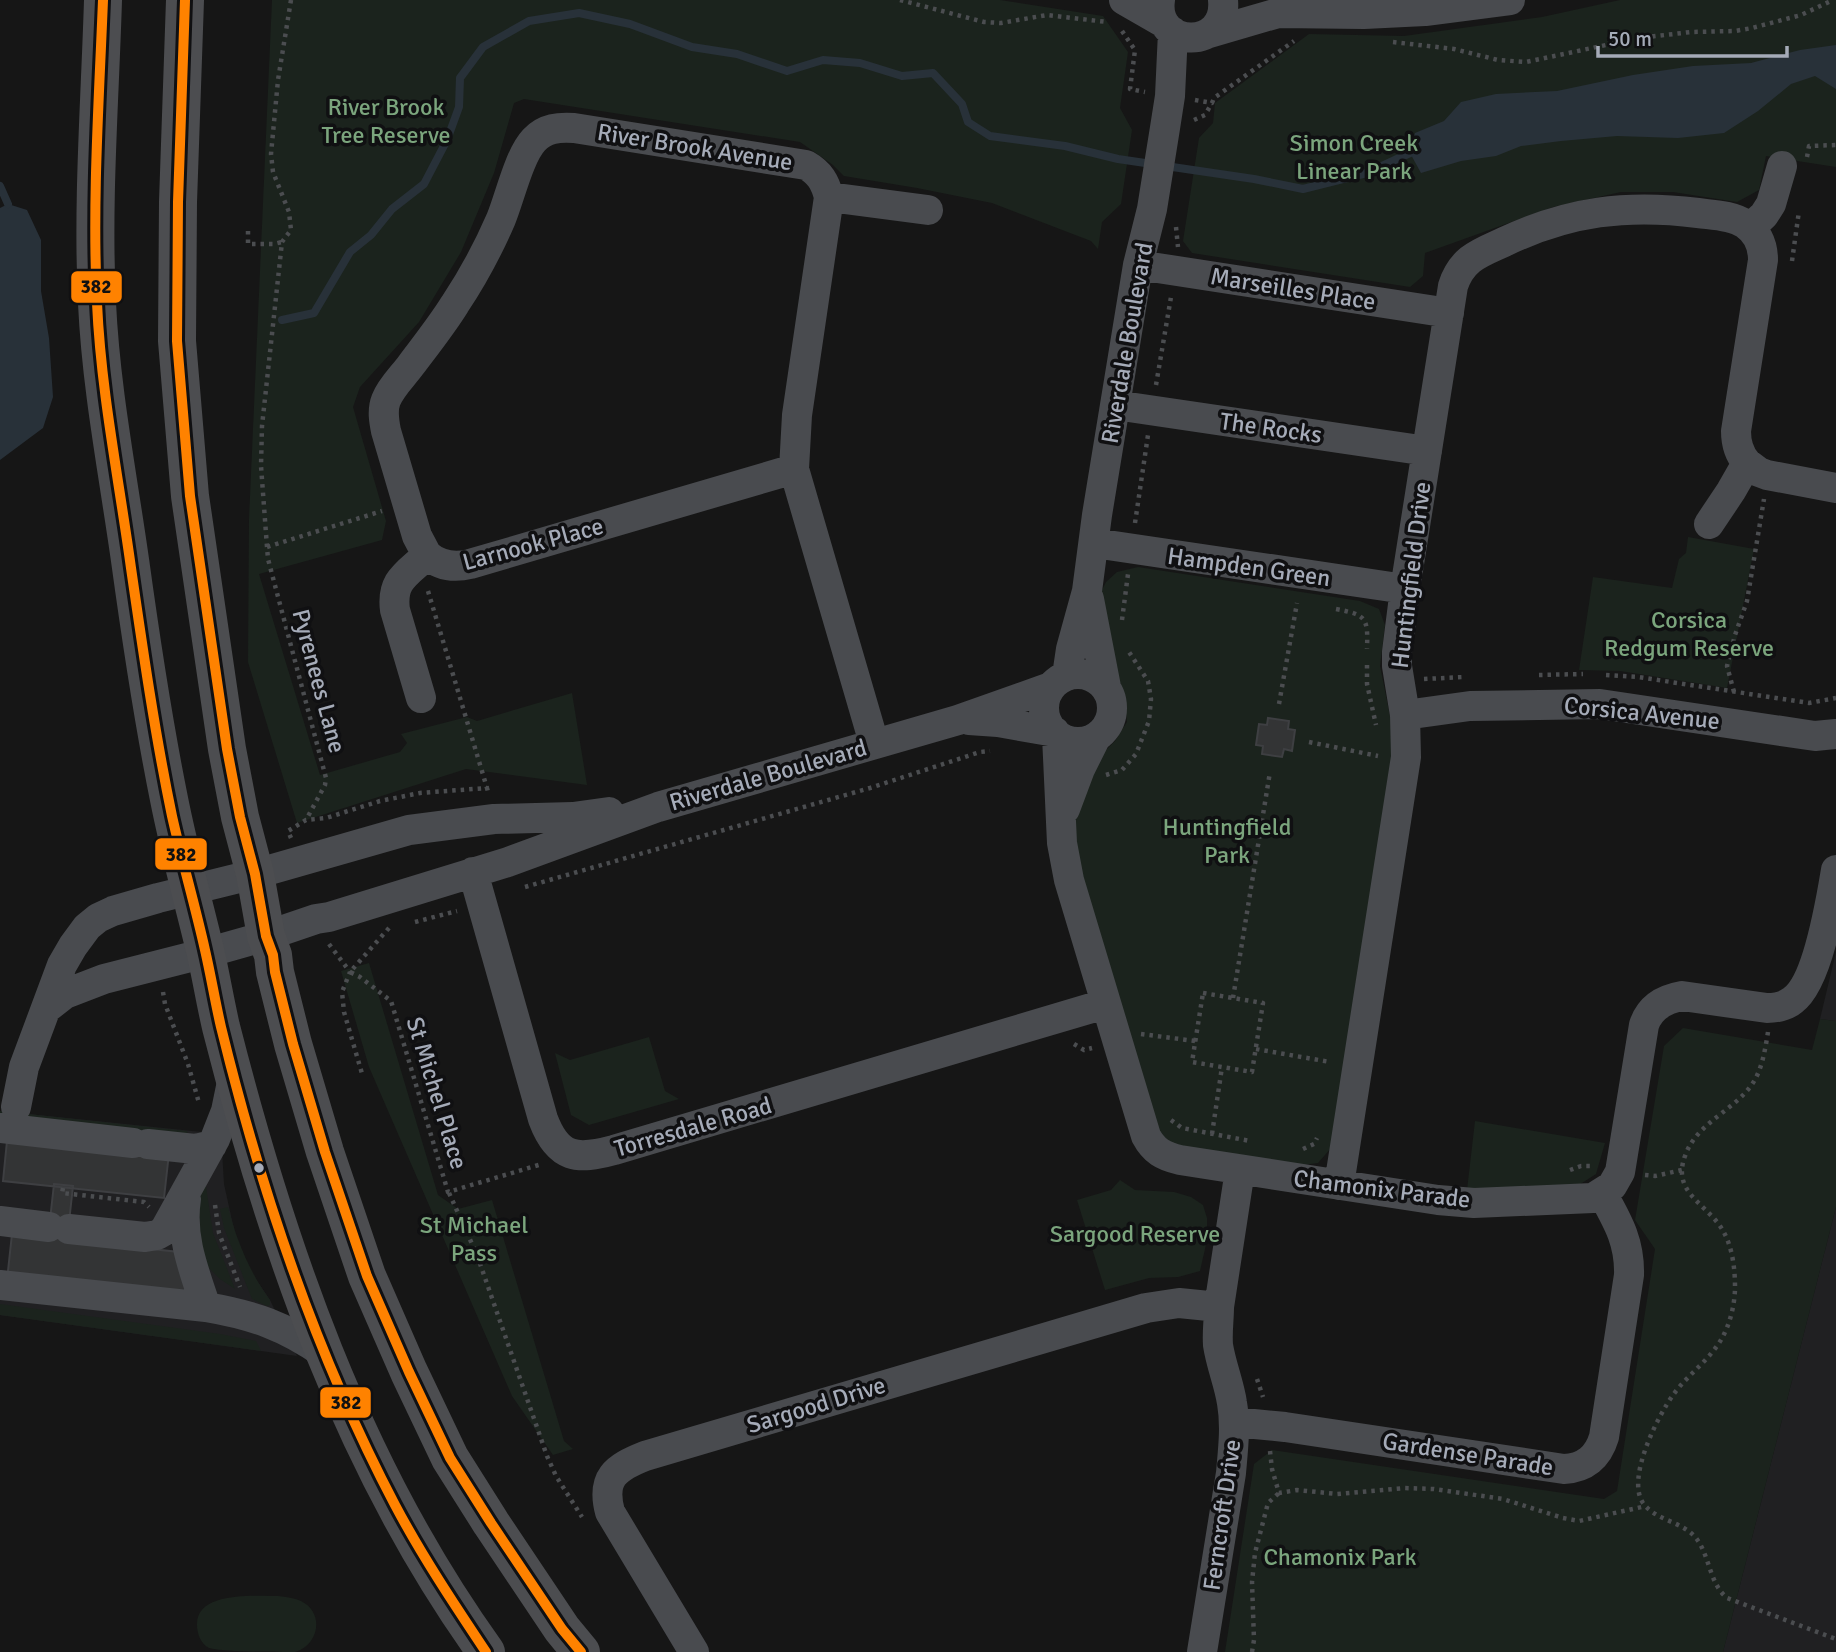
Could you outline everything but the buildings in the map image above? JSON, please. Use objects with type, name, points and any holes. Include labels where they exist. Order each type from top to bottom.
[{"type":"highway","points":[[103,0],[96,209],[97,304],[108,411],[135,601],[169,801],[206,953],[220,1024],[294,1275],[324,1354],[365,1447],[412,1536],[460,1616],[486,1652]]},
{"type":"highway","points":[[185,0],[178,202],[177,341],[190,496],[229,762],[255,874],[266,936],[324,1152],[367,1276],[409,1372],[450,1458],[562,1629],[581,1652]]},
{"type":"street","points":[[1124,0],[1180,25],[1278,13],[1364,14],[1425,11],[1510,0]]},
{"type":"street","name":"Riverdale Boulevard","points":[[47,1008],[65,994],[93,982],[266,936],[508,862],[658,807],[958,720],[1059,682],[1087,591],[1138,265],[1177,127],[1170,96],[1180,25],[1216,26],[1222,18],[1223,0]]},
{"type":"street","points":[[1247,0],[1278,13]]},
{"type":"street","name":"River Brook Avenue","points":[[419,563],[417,536],[391,513],[383,419],[385,403],[472,277],[488,248],[529,147],[542,133],[557,128],[574,128],[796,162],[806,165],[820,175],[827,186],[829,197]]},
{"type":"street","points":[[1782,166],[1770,204],[1764,215],[1750,228],[1761,242],[1763,260],[1737,431],[1741,456],[1757,469],[1836,488]]},
{"type":"street","points":[[874,743],[794,469],[794,437],[829,197],[928,210]]},
{"type":"street","name":"Huntingfield Drive","points":[[1339,1185],[1406,757],[1405,715],[1396,652],[1453,286],[1458,272],[1476,254],[1507,240],[1557,220],[1590,213],[1628,209],[1668,210],[1733,218],[1750,228]]},
{"type":"street","name":"Marseilles Place","points":[[1138,265],[1449,313]]},
{"type":"street","name":"The Rocks","points":[[1115,405],[1427,452]]},
{"type":"street","name":"Larnook Place","points":[[419,563],[434,561],[454,567],[470,565],[794,469]]},
{"type":"street","points":[[1709,524],[1731,491],[1757,469]]},
{"type":"street","name":"Hampden Green","points":[[1094,543],[1129,563],[1405,589]]},
{"type":"street","points":[[419,563],[395,587],[393,598],[421,698]]},
{"type":"street","name":"Riverdale Boulevard","points":[[1087,591],[1106,687]]},
{"type":"street","points":[[1077,674],[1088,675],[1106,687],[1113,709],[1105,730],[1096,737],[1079,742],[1056,734],[1045,715],[1044,706],[1046,696],[1059,682],[1077,674]]},
{"type":"street","name":"Corsica Avenue","points":[[1405,715],[1470,706],[1600,704],[1815,736],[1836,734]]},
{"type":"street","name":"Riverdale Boulevard","points":[[958,720],[998,722],[1056,734]]},
{"type":"street","name":"Chamonix Parade","points":[[1056,734],[1064,863],[1140,1121],[1151,1146],[1166,1157],[1438,1200],[1474,1203],[1581,1199],[1602,1194]]},
{"type":"street","name":"Chamonix Parade","points":[[1061,819],[1095,776],[1096,737]]},
{"type":"street","name":"Riverdale Boulevard","points":[[8,1118],[62,965],[72,946],[98,918],[158,898],[255,874],[409,830],[494,819],[573,817],[658,807]]},
{"type":"street","points":[[1602,1194],[1612,1186],[1620,1172],[1647,1016],[1661,1003],[1682,996],[1772,1008],[1793,1001],[1807,982],[1826,925],[1836,870]]},
{"type":"street","points":[[472,872],[543,1119],[555,1143],[563,1150]]},
{"type":"street","name":"Torresdale Road","points":[[563,1150],[575,1155],[593,1156],[1105,1004]]},
{"type":"street","points":[[0,1221],[153,1236],[164,1231],[184,1202],[212,1145],[226,1111],[234,1073]]},
{"type":"street","points":[[8,1118],[141,1143],[195,1149],[212,1145]]},
{"type":"street","name":"Ferncroft Drive","points":[[1202,1652],[1231,1473],[1234,1422],[1219,1346],[1219,1307],[1240,1170]]},
{"type":"street","name":"Gardense Parade","points":[[1234,1422],[1285,1427],[1552,1468],[1573,1469],[1589,1461],[1596,1455],[1604,1437],[1629,1275],[1628,1249],[1624,1235],[1602,1194]]},
{"type":"street","points":[[184,1202],[187,1249],[206,1307]]},
{"type":"street","points":[[0,1285],[206,1307],[236,1313],[291,1332],[324,1354]]},
{"type":"street","name":"Sargood Drive","points":[[694,1652],[610,1512],[608,1491],[619,1468],[645,1456],[1146,1308],[1179,1303],[1219,1307]]},
{"type":"path","name":"Pyrenees Lane","points":[[291,0],[278,80],[271,154],[273,172],[291,222],[291,230],[282,242],[262,426],[261,466],[268,559],[326,778],[325,785],[306,820]]},
{"type":"path","points":[[1177,127],[1205,115],[1212,103]]},
{"type":"path","points":[[1790,272],[1800,208]]},
{"type":"path","points":[[248,231],[248,244],[282,242]]},
{"type":"path","points":[[1121,632],[1129,563],[1178,254],[1177,239]]},
{"type":"path","points":[[1734,692],[1727,666],[1747,601],[1757,469]]},
{"type":"path","points":[[267,547],[391,513]]},
{"type":"path","points":[[419,563],[487,788]]},
{"type":"path","points":[[1129,563],[1140,579]]},
{"type":"path","points":[[1279,704],[1297,603],[1310,605]]},
{"type":"path","points":[[1323,607],[1353,612],[1362,617],[1367,625],[1367,684],[1378,730]]},
{"type":"path","points":[[1095,776],[1122,770],[1136,754],[1149,721],[1151,699],[1148,681],[1125,644]]},
{"type":"path","points":[[1309,742],[1378,756],[1378,746]]},
{"type":"path","points":[[410,923],[870,788],[980,752],[1002,751]]},
{"type":"path","points":[[1233,998],[1270,772]]},
{"type":"path","points":[[363,1077],[344,1012],[342,992],[350,972],[388,928],[399,926]]},
{"type":"path","name":"St Michel Place","points":[[350,972],[391,1001],[449,1192],[545,1163],[563,1150]]},
{"type":"path","points":[[1203,993],[1263,1003],[1256,1049],[1252,1072],[1192,1062],[1203,993]]},
{"type":"path","points":[[1772,1008],[1766,1047],[1752,1085],[1691,1143],[1682,1168],[1686,1189],[1714,1219],[1726,1238],[1734,1269],[1735,1290],[1731,1314],[1723,1336],[1713,1352],[1674,1394],[1660,1416],[1642,1464],[1639,1494],[1653,1513],[1690,1532],[1696,1539],[1704,1549],[1720,1593],[1836,1639]]},
{"type":"path","points":[[1143,1034],[1147,1046]]},
{"type":"path","points":[[1256,1049],[1330,1062],[1328,1074]]},
{"type":"path","points":[[1212,1134],[1222,1067]]},
{"type":"path","points":[[1169,1118],[1182,1128],[1261,1143]]},
{"type":"path","points":[[1293,1147],[1305,1149],[1314,1144],[1318,1136]]},
{"type":"path","points":[[63,1188],[62,1193],[129,1198],[144,1202],[150,1208],[184,1202],[201,1214],[216,1212]]},
{"type":"path","points":[[449,1192],[477,1255],[547,1456],[556,1476],[585,1520]]},
{"type":"path","points":[[1252,1652],[1255,1553],[1268,1503],[1279,1493]]},
{"type":"path","points":[[1546,1513],[1579,1521],[1646,1506]]},
{"type":"shaded area","points":[[1836,45],[1836,89],[1815,76],[1791,84],[1758,111],[1724,133],[1678,138],[1617,136],[1521,146],[1496,156],[1461,161],[1421,173],[1410,153],[1415,133],[1444,121],[1461,102],[1496,94],[1557,91],[1693,66],[1751,63],[1800,50]]},
{"type":"shaded area","points":[[8,204],[27,210],[41,240],[41,291],[49,338],[53,397],[43,428],[0,460],[0,208]]},
{"type":"shaded area","points":[[1836,952],[1836,1021],[1820,1019]]},
{"type":"shaded area","points":[[0,1111],[221,1134],[224,1184],[235,1234],[251,1272],[270,1300],[297,1356],[0,1315]]},
{"type":"shaded area","points":[[1836,1207],[1836,1652],[1723,1652]]},
{"type":"green space","name":"River Brook Tree Reserve","points":[[272,0],[1000,0],[1103,16],[1128,52],[1120,108],[1132,130],[1121,204],[1102,222],[1098,249],[1091,241],[992,203],[844,176],[800,142],[524,99],[514,103],[494,173],[461,252],[419,322],[360,387],[353,407],[386,521],[382,540],[259,574],[320,775],[400,752],[407,743],[401,734],[467,717],[477,721],[572,693],[587,785],[466,769],[297,823],[248,662],[249,519]]},
{"type":"green space","name":"Simon Creek Linear Park","points":[[1620,0],[1836,0],[1836,167],[1766,156],[1759,190],[1737,202],[1673,192],[1621,192],[1553,207],[1425,253],[1423,276],[1410,287],[1192,253],[1183,241],[1199,138],[1213,123],[1215,103],[1309,34],[1404,36],[1542,17]]},
{"type":"green space","name":"Corsica Redgum Reserve","points":[[1688,537],[1754,549],[1727,688],[1620,671],[1579,670],[1593,577],[1672,588],[1679,559],[1686,553]]},
{"type":"green space","name":"Huntingfield Park","points":[[1138,567],[1360,601],[1379,609],[1385,625],[1380,666],[1393,731],[1392,755],[1331,1148],[1318,1163],[1295,1166],[1173,1145],[1159,1133],[1080,876],[1074,822],[1097,759],[1115,741],[1127,722],[1124,696],[1098,598],[1106,582],[1117,572]]},
{"type":"green space","name":"St Michael Pass","points":[[369,963],[438,1195],[458,1209],[492,1200],[564,1441],[573,1449],[553,1455],[512,1396],[369,1067],[341,971]]},
{"type":"green space","name":"Chamonix Park","points":[[1820,1019],[1836,1021],[1836,1207],[1723,1652],[1225,1652],[1254,1464],[1272,1450],[1604,1499],[1617,1491],[1655,1249],[1635,1220],[1664,1046],[1683,1028],[1812,1050]]},
{"type":"green space","points":[[649,1037],[665,1091],[679,1099],[589,1125],[571,1115],[555,1053],[570,1060]]},
{"type":"green space","points":[[0,1111],[187,1131],[189,1140],[0,1120]]},
{"type":"green space","points":[[1475,1121],[1605,1143],[1596,1174],[1574,1188],[1467,1190]]},
{"type":"green space","points":[[205,1180],[213,1233],[235,1289],[203,1262],[197,1207]]},
{"type":"green space","name":"Sargood Reserve","points":[[1120,1180],[1135,1190],[1174,1192],[1191,1197],[1203,1205],[1207,1218],[1207,1240],[1200,1271],[1178,1277],[1149,1278],[1105,1290],[1077,1200],[1111,1190]]},
{"type":"green space","points":[[228,1207],[244,1255],[270,1300],[270,1305],[252,1299],[224,1228],[220,1209]]},
{"type":"green space","points":[[0,1304],[220,1334],[256,1341],[261,1351],[0,1315]]},
{"type":"green space","points":[[242,1596],[278,1596],[301,1601],[314,1613],[314,1636],[303,1648],[295,1652],[226,1650],[209,1648],[200,1638],[197,1625],[199,1614],[206,1606],[216,1601]]},
{"type":"waterway","points":[[282,320],[314,313],[350,252],[371,235],[392,209],[424,184],[447,140],[459,107],[460,78],[483,47],[529,21],[579,13],[630,24],[692,47],[737,54],[787,71],[823,60],[860,63],[902,76],[933,73],[962,104],[968,122],[990,136],[1065,146],[1118,159],[1303,189],[1367,173],[1410,153]]},
{"type":"waterway","points":[[0,186],[8,204]]},
{"type":"transit line","name":"382","points":[[103,0],[96,189],[99,336],[111,436],[145,661],[176,833],[237,1088],[293,1271],[366,1448],[427,1561],[486,1652]]},
{"type":"transit line","name":"382","points":[[185,0],[178,202],[177,341],[190,496],[227,749],[266,936],[273,955],[293,1044],[325,1152],[367,1276],[409,1372],[450,1458],[562,1629],[581,1652]]}]
